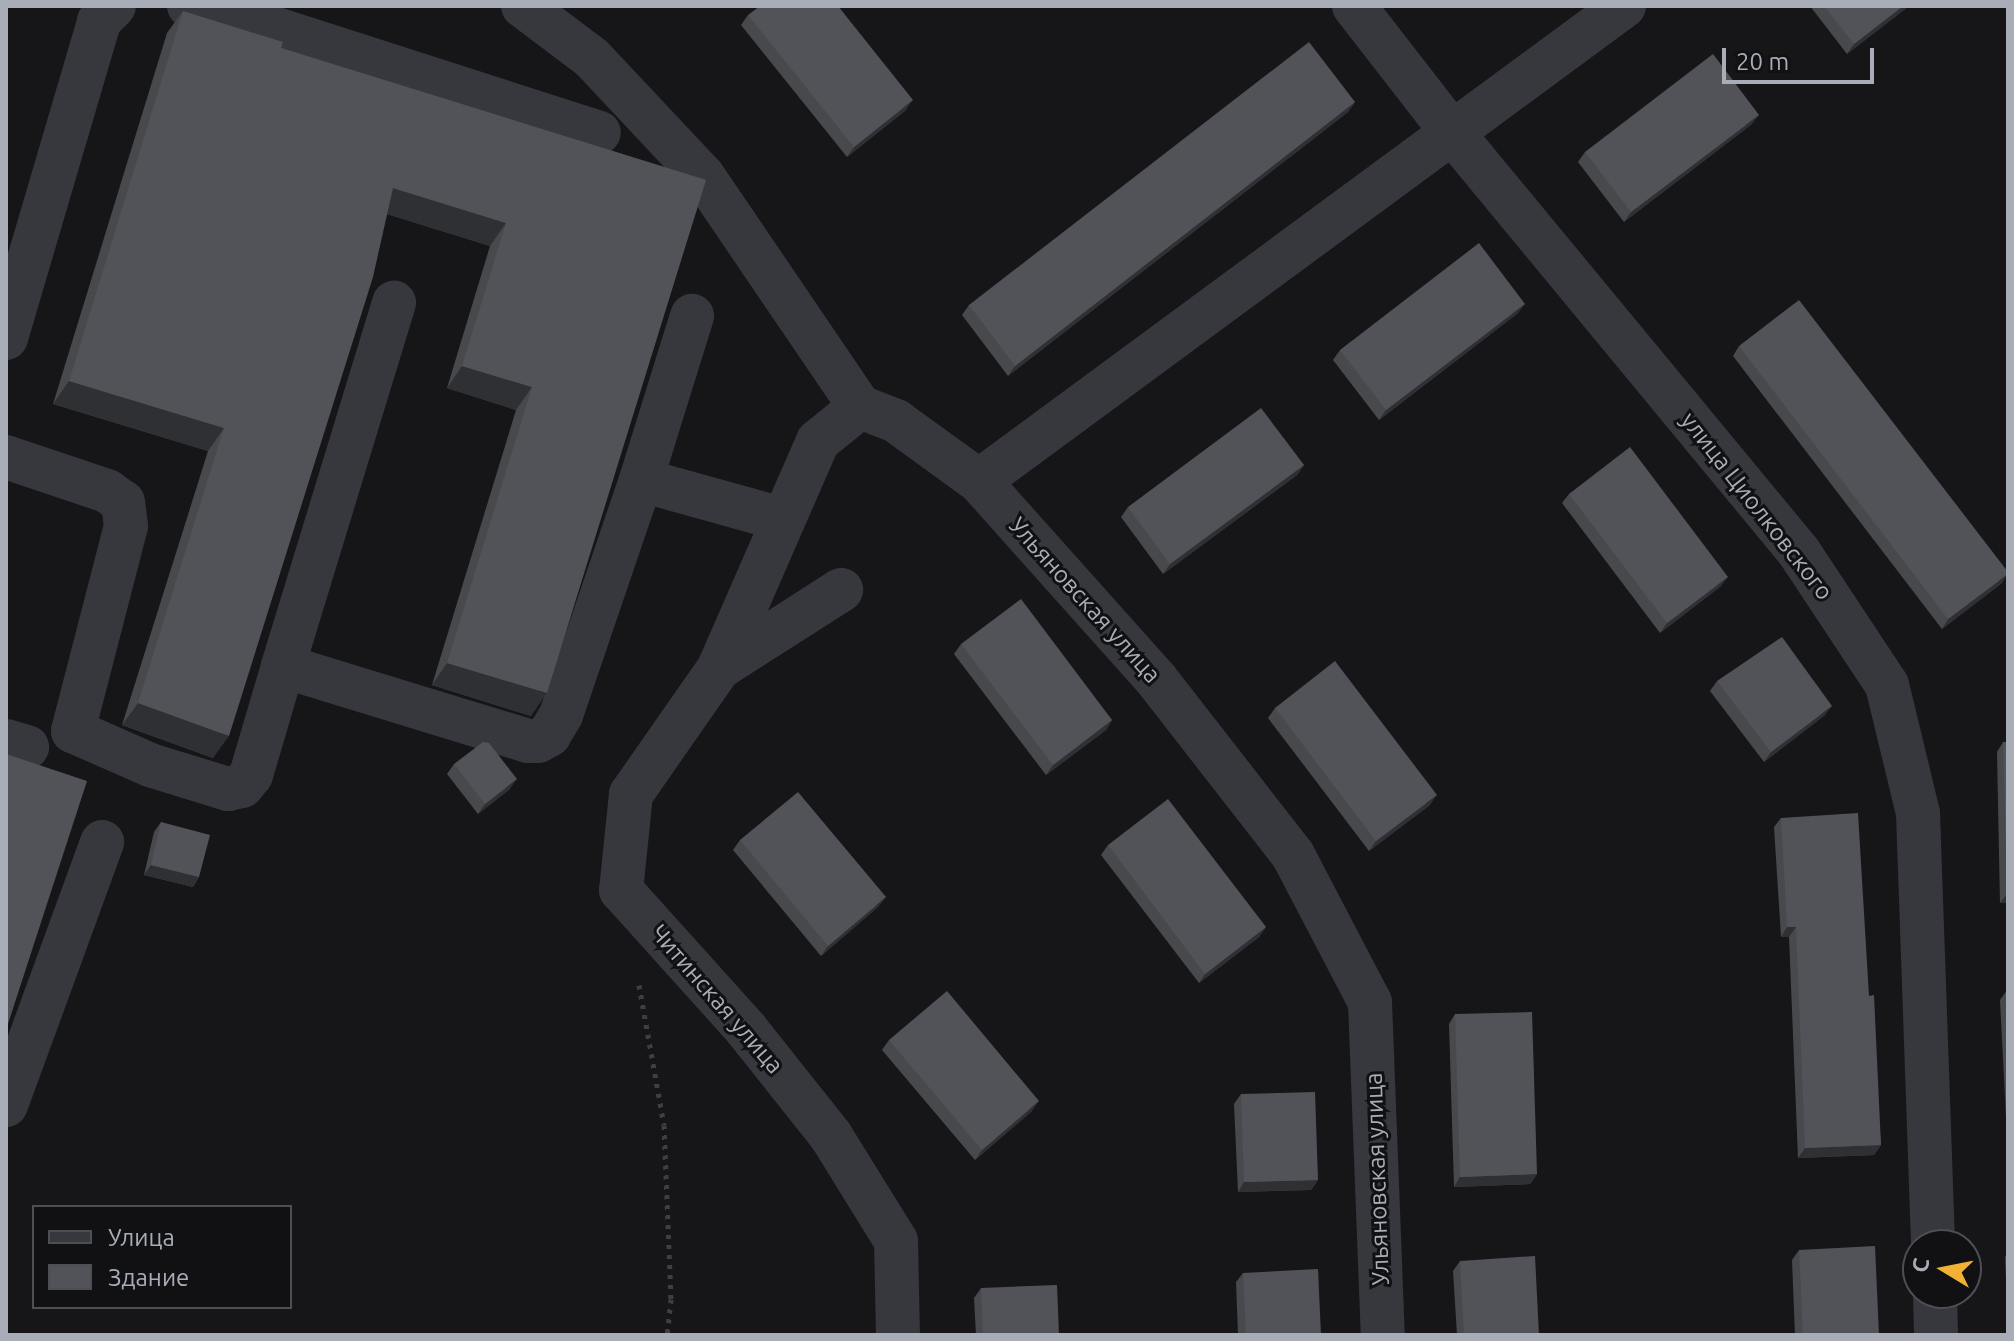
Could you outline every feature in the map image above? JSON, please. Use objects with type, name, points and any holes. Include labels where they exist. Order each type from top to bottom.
[{"type":"street","points":[[6,338],[99,21],[114,6]]},
{"type":"street","points":[[189,6],[276,29],[599,133]]},
{"type":"street","points":[[523,6],[592,58],[703,176],[860,407],[818,441],[719,668]]},
{"type":"street","name":"улица Циолковского","points":[[1354,6],[1451,131],[1799,552],[1887,685],[1918,813],[1932,1229]]},
{"type":"street","points":[[979,481],[1624,6]]},
{"type":"street","points":[[6,457],[107,491],[123,502],[126,526],[73,731],[150,765],[228,789],[242,786],[251,775],[394,303]]},
{"type":"street","points":[[283,666],[528,741],[538,741],[549,735],[561,715],[641,480],[692,316]]},
{"type":"street","name":"Ульяновская улица","points":[[860,407],[896,421],[979,481],[1156,679],[1293,855],[1370,1002],[1383,1335]]},
{"type":"street","points":[[641,480],[782,519]]},
{"type":"street","points":[[719,668],[841,590]]},
{"type":"street","name":"Читинская улица","points":[[719,668],[631,794],[621,890],[746,1029],[831,1136],[896,1241],[898,1335]]},
{"type":"street","points":[[6,1105],[102,842]]},
{"type":"street","points":[[1935,1309],[1936,1335]]},
{"type":"path","points":[[639,984],[664,1125],[671,1299],[667,1335]]},
{"type":"building","points":[[760,6],[838,6],[913,100],[854,147],[748,15]]},
{"type":"building","points":[[1824,6],[1903,6],[1854,44]]},
{"type":"building","points":[[183,11],[283,42],[281,48],[706,180],[547,693],[447,663],[532,387],[462,366],[506,223],[393,188],[373,277],[229,736],[138,703],[224,428],[69,381]]},
{"type":"building","points":[[1309,42],[1355,102],[1015,366],[969,305]]},
{"type":"building","points":[[1713,54],[1759,115],[1631,212],[1585,152]]},
{"type":"building","points":[[1479,243],[1525,304],[1386,410],[1340,350]]},
{"type":"building","points":[[1799,300],[2008,572],[1948,619],[1739,346]]},
{"type":"building","points":[[1261,408],[1304,465],[1170,564],[1128,507]]},
{"type":"building","points":[[1630,447],[1728,577],[1667,623],[1569,494]]},
{"type":"building","points":[[1021,599],[1112,720],[1053,765],[961,644]]},
{"type":"building","points":[[1782,637],[1832,706],[1771,752],[1717,681]]},
{"type":"building","points":[[1335,661],[1437,795],[1376,841],[1275,708]]},
{"type":"building","points":[[483,742],[489,743],[517,779],[485,804],[454,764]]},
{"type":"building","points":[[2003,742],[2008,742],[2008,894],[2007,894]]},
{"type":"building","points":[[6,754],[87,781],[6,1030]]},
{"type":"building","points":[[798,792],[886,897],[828,946],[740,840]]},
{"type":"building","points":[[1168,799],[1266,927],[1205,974],[1108,845]]},
{"type":"building","points":[[1858,813],[1869,996],[1874,995],[1881,1145],[1805,1148],[1796,927],[1787,927],[1781,818]]},
{"type":"building","points":[[161,822],[210,835],[199,877],[151,865]]},
{"type":"building","points":[[947,991],[1039,1101],[982,1150],[889,1040]]},
{"type":"building","points":[[1532,1012],[1537,1174],[1460,1177],[1455,1014]]},
{"type":"building","points":[[1315,1092],[1318,1180],[1244,1182],[1241,1094]]},
{"type":"building","points":[[1875,1246],[1879,1335],[1803,1335],[1799,1250]]},
{"type":"building","points":[[1535,1256],[1539,1335],[1464,1335],[1460,1261]]},
{"type":"building","points":[[1318,1269],[1321,1335],[1246,1335],[1243,1273]]},
{"type":"building","points":[[1057,1285],[1059,1335],[983,1335],[981,1288]]}]
